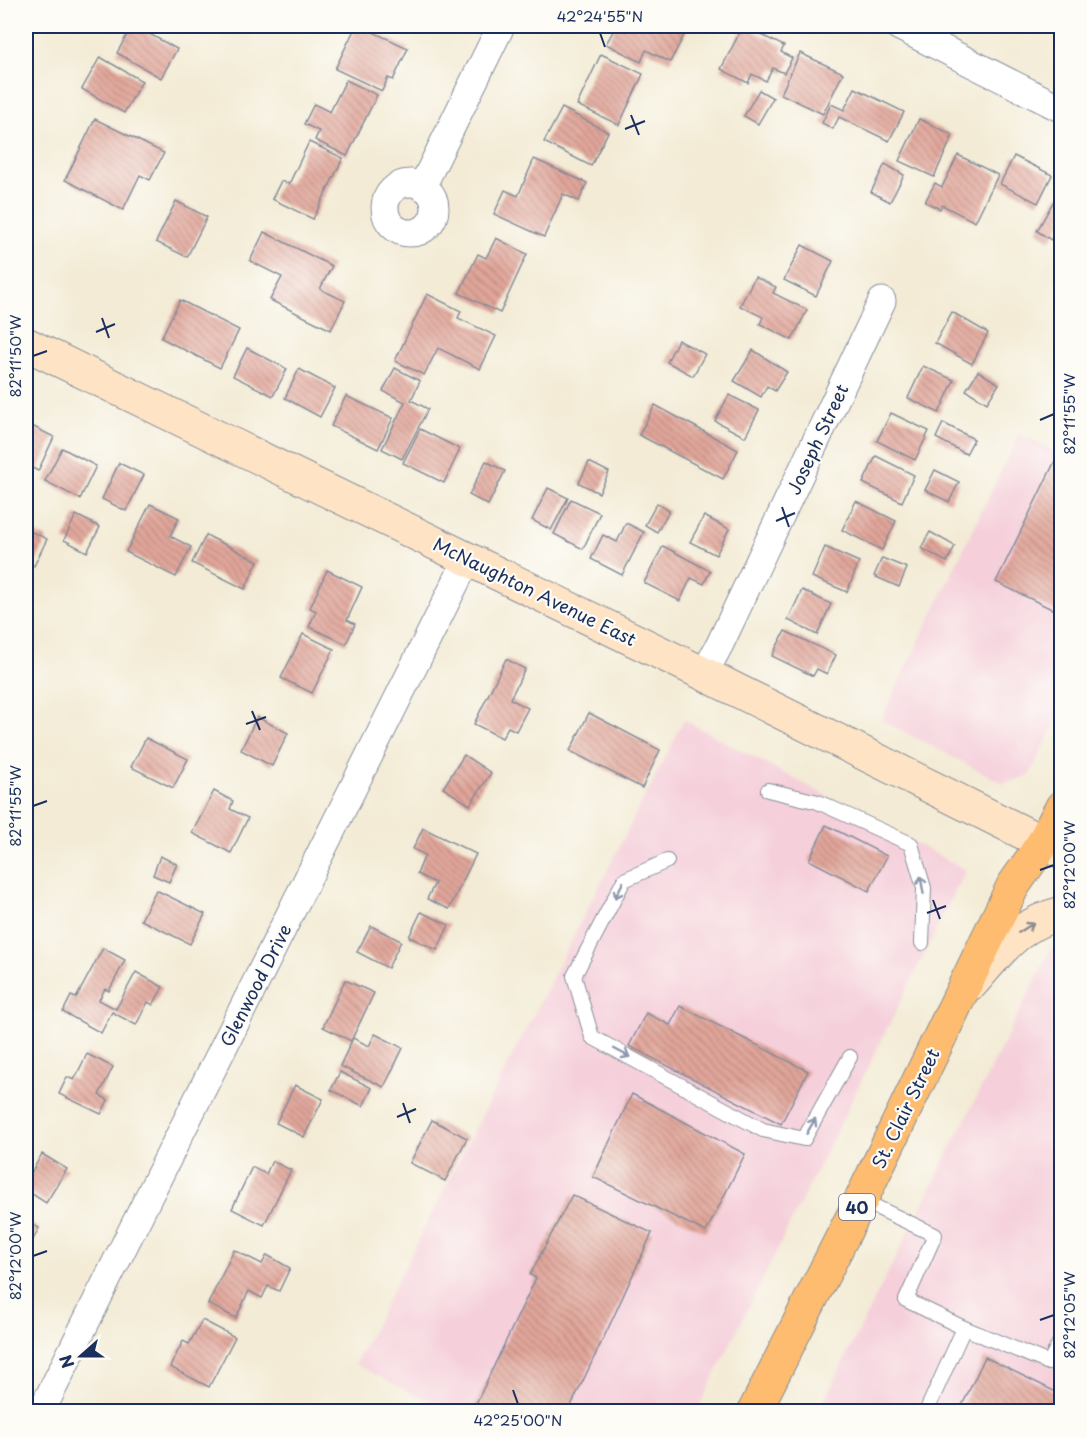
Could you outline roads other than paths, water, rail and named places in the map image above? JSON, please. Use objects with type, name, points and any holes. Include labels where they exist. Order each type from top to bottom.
[{"type":"main road","name":"McNaughton Avenue East","points":[[26,344],[468,558],[1052,847]]},
{"type":"main road","name":"St. Clair Street","points":[[754,1412],[861,1200],[1012,886],[1052,847],[1062,807]]},
{"type":"main road","points":[[957,1001],[1011,938],[1044,917],[1062,913]]},
{"type":"street","points":[[422,187],[501,26]]},
{"type":"street","points":[[898,26],[1062,109]]},
{"type":"street","name":"Joseph Street","points":[[704,674],[882,301]]},
{"type":"street","name":"Glenwood Drive","points":[[41,1412],[468,558]]},
{"type":"lane","points":[[768,790],[818,802],[911,844],[924,888],[922,943]]},
{"type":"lane","points":[[667,861],[624,880],[574,976],[592,1037],[763,1130],[804,1139],[850,1057]]},
{"type":"lane","points":[[861,1200],[935,1235],[906,1300],[964,1328],[1049,1363],[1062,1338]]},
{"type":"lane","points":[[926,1412],[964,1328]]}]
